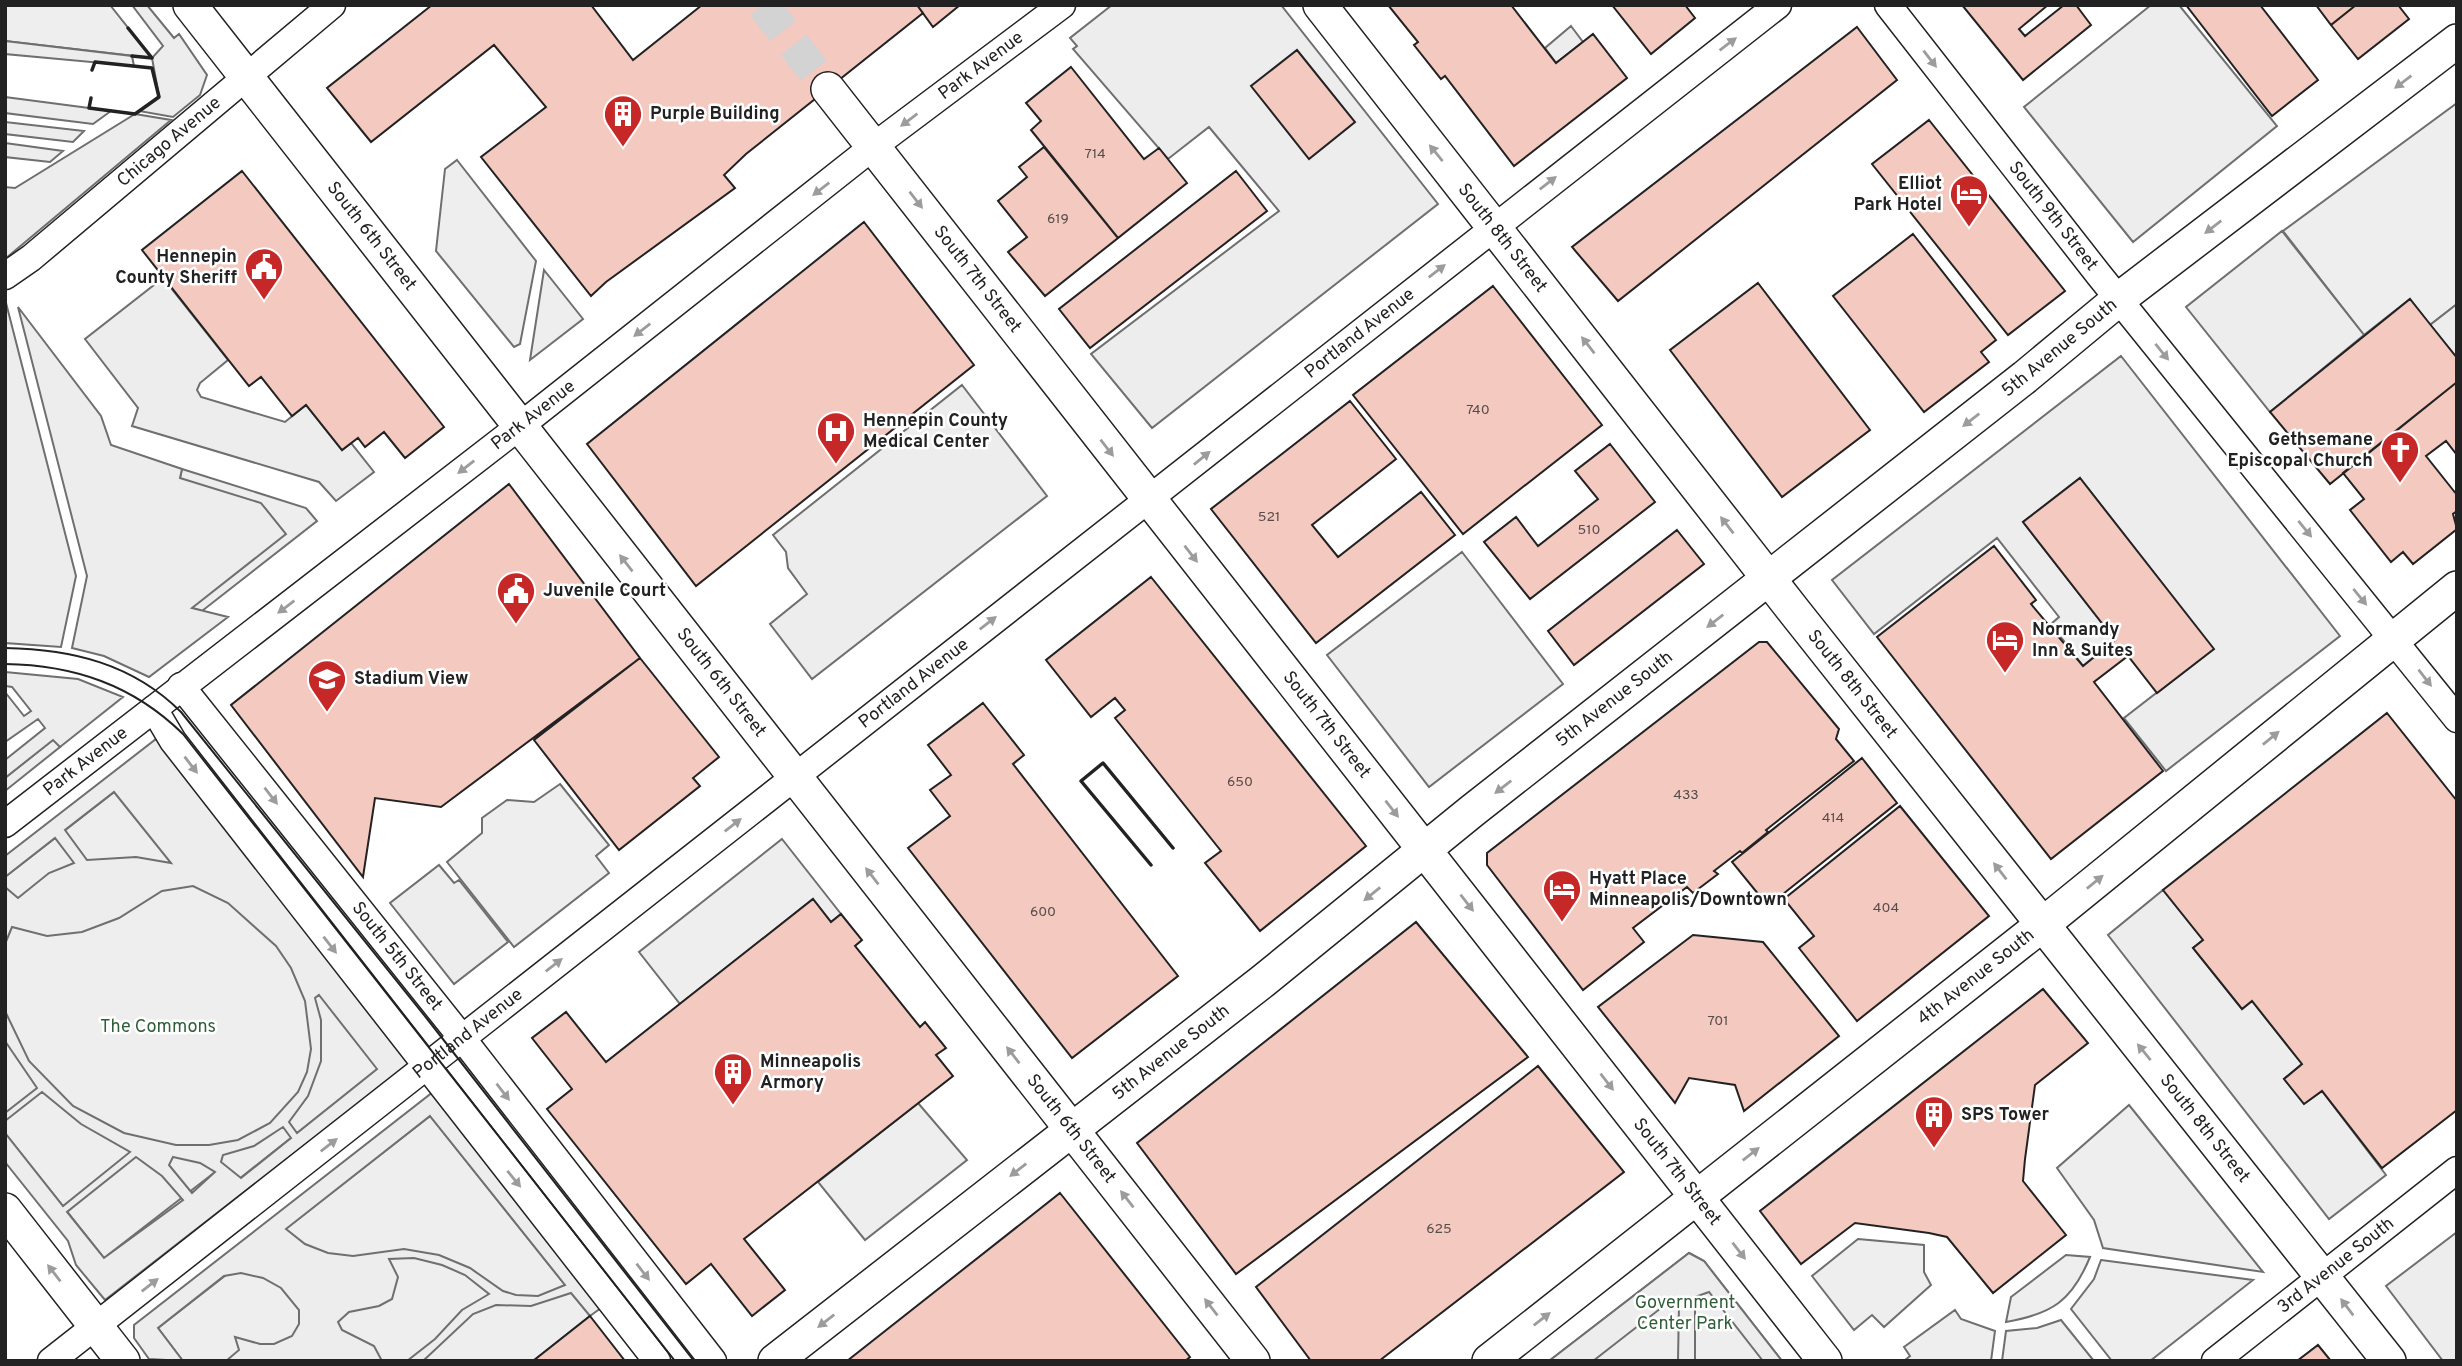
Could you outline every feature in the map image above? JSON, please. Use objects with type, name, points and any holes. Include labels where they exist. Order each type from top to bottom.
[{"type":"main road","name":"South 6th Street","points":[[190,5],[1253,1361]]},
{"type":"main road","name":"South 8th Street","points":[[1320,5],[1769,579],[2389,1361]]},
{"type":"main road","name":"5th Avenue South","points":[[775,1361],[1071,1127],[1263,981],[2119,299],[2457,41]]},
{"type":"main road","name":"South 7th Street","points":[[828,89],[1148,501],[1825,1361]]},
{"type":"main road","name":"4th Avenue South","points":[[1489,1361],[2042,925],[2457,588]]},
{"type":"main road","points":[[5,1210],[123,1361]]},
{"type":"street","name":"Chicago Avenue","points":[[5,276],[31,258],[331,5]]},
{"type":"street","name":"Park Avenue","points":[[5,824],[520,426],[874,146],[1062,5]]},
{"type":"street","name":"Portland Avenue","points":[[51,1361],[1148,501],[1494,225],[1778,5]]},
{"type":"street","name":"South 9th Street","points":[[1888,5],[2119,299],[2457,719]]},
{"type":"street","name":"South 5th Street","points":[[181,686],[462,1038],[713,1361]]},
{"type":"street","points":[[154,709],[173,741],[657,1361]]},
{"type":"street","name":"3rd Avenue South","points":[[2215,1361],[2325,1277],[2457,1170]]},
{"type":"green space","points":[[5,5],[110,5],[152,58],[5,41]]},
{"type":"green space","points":[[2457,103],[2457,304],[2430,325],[2410,299],[2364,335],[2283,231]]},
{"type":"green space","points":[[457,160],[536,261],[520,344],[514,347],[436,251],[445,169]]},
{"type":"green space","points":[[544,270],[583,319],[530,360]]},
{"type":"green space","points":[[182,469],[306,508],[317,521],[202,611],[192,608],[180,478]]},
{"type":"green space","points":[[54,739],[60,747],[5,791],[5,778]]},
{"type":"green space","name":"The Commons","points":[[154,761],[378,1069],[229,1187],[215,1172],[104,1258],[5,1133],[5,877]]},
{"type":"green space","points":[[560,784],[609,845],[596,856],[609,873],[514,947],[447,862],[482,833],[482,818],[507,800],[534,802]]},
{"type":"green space","points":[[782,839],[841,914],[831,922],[813,899],[680,1004],[639,952]]},
{"type":"green space","points":[[918,1103],[967,1160],[865,1240],[818,1182]]},
{"type":"green space","points":[[2129,1105],[2263,1272],[2103,1248],[2094,1220],[2057,1168]]},
{"type":"green space","points":[[430,1116],[590,1316],[533,1361],[183,1361],[158,1328]]},
{"type":"green space","points":[[1858,1239],[1924,1245],[1924,1272],[1931,1285],[1884,1327],[1872,1315],[1854,1330],[1812,1276]]},
{"type":"green space","name":"Government Center Park","points":[[1689,1253],[1704,1261],[1782,1361],[1549,1361]]},
{"type":"green space","points":[[2066,1255],[2090,1257],[2068,1295],[2048,1310],[2006,1322],[2011,1297]]},
{"type":"green space","points":[[2101,1260],[2253,1280],[2150,1361],[2112,1361],[2071,1309],[2094,1279]]},
{"type":"green space","points":[[1955,1310],[1961,1319],[1995,1331],[1991,1361],[1904,1361],[1910,1356],[1904,1347]]},
{"type":"green space","points":[[2061,1320],[2094,1361],[2002,1361],[2006,1331],[2037,1328]]},
{"type":"shaded area","points":[[132,5],[147,5],[174,38],[179,34],[207,75],[200,95],[173,117],[139,111],[159,96],[152,58],[163,46]]},
{"type":"shaded area","points":[[1112,5],[1281,5],[1438,204],[1152,428],[1091,354],[1279,211],[1209,127],[1168,159],[1073,49],[1077,46],[1070,38]]},
{"type":"shaded area","points":[[2151,5],[2179,5],[2277,126],[2133,242],[2024,107]]},
{"type":"shaded area","points":[[1571,26],[1583,42],[1556,63],[1545,48]]},
{"type":"shaded area","points":[[5,41],[132,56],[134,66],[5,54]]},
{"type":"shaded area","points":[[5,97],[111,111],[93,124],[5,113]]},
{"type":"shaded area","points":[[135,114],[171,120],[5,259],[5,187],[15,188]]},
{"type":"shaded area","points":[[5,122],[84,131],[73,142],[5,134]]},
{"type":"shaded area","points":[[5,143],[63,151],[50,162],[5,157]]},
{"type":"shaded area","points":[[2282,231],[2364,335],[2270,412],[2186,307]]},
{"type":"shaded area","points":[[163,278],[228,360],[200,383],[197,390],[201,397],[285,422],[306,405],[342,450],[351,443],[374,472],[336,501],[319,482],[132,426],[138,408],[85,339]]},
{"type":"shaded area","points":[[5,299],[76,576],[61,647],[5,643]]},
{"type":"shaded area","points":[[2457,304],[2457,358],[2430,325]]},
{"type":"shaded area","points":[[18,307],[101,416],[111,445],[182,469],[180,478],[261,503],[286,534],[192,608],[228,617],[149,677],[104,656],[72,648],[87,576]]},
{"type":"shaded area","points":[[2121,356],[2340,636],[2166,771],[2124,718],[2213,649],[2080,478],[2023,522],[2115,640],[2083,666],[2051,624],[2059,617],[1997,538],[1874,634],[1832,580]]},
{"type":"shaded area","points":[[962,385],[1047,496],[812,679],[770,624],[807,594],[788,568],[786,552],[773,535]]},
{"type":"shaded area","points":[[1462,552],[1563,684],[1429,787],[1327,655]]},
{"type":"shaded area","points":[[5,672],[78,679],[123,697],[60,747],[53,740],[5,778],[5,760],[45,728],[38,719],[5,742],[5,692],[24,716],[31,711],[12,687],[5,686]]},
{"type":"shaded area","points":[[156,739],[409,1064],[105,1300],[76,1265],[68,1241],[5,1162],[5,1133],[63,1206],[130,1152],[81,1124],[42,1092],[5,1121],[5,1113],[37,1088],[5,1041],[5,1011],[29,1061],[73,1106],[124,1133],[176,1145],[209,1145],[238,1140],[270,1123],[298,1092],[307,1072],[311,1049],[305,1001],[291,968],[276,946],[228,903],[193,886],[162,891],[119,918],[82,932],[47,936],[12,927],[5,944],[5,887],[18,898],[49,873],[74,863],[55,838],[5,877],[5,856]],"holes":[[[114,792],[171,863],[136,857],[87,860],[65,830]],[[319,995],[377,1069],[297,1133],[289,1122],[308,1096],[321,1061],[321,1020],[315,998]],[[283,1127],[291,1138],[241,1178],[221,1162],[223,1155],[254,1146]],[[136,1157],[162,1176],[183,1200],[104,1258],[67,1212]],[[173,1157],[200,1163],[215,1172],[192,1193],[169,1165]]]},
{"type":"shaded area","points":[[439,865],[454,883],[459,880],[508,942],[454,984],[390,903]]},
{"type":"shaded area","points":[[2163,890],[2203,940],[2193,948],[2242,1009],[2252,1001],[2302,1064],[2284,1079],[2304,1104],[2322,1091],[2386,1175],[2329,1219],[2108,935]]},
{"type":"shaded area","points":[[433,1092],[605,1305],[590,1316],[571,1293],[531,1306],[496,1305],[473,1314],[423,1361],[407,1361],[435,1339],[462,1310],[489,1294],[465,1275],[442,1265],[414,1258],[389,1259],[398,1277],[392,1299],[379,1306],[349,1312],[338,1322],[342,1330],[374,1346],[382,1361],[226,1361],[239,1350],[235,1337],[260,1344],[274,1344],[292,1336],[299,1324],[299,1310],[281,1288],[263,1278],[241,1273],[224,1276],[158,1328],[183,1361],[149,1359],[134,1338],[134,1325]],"holes":[[[430,1116],[565,1285],[538,1296],[516,1295],[503,1291],[470,1268],[439,1255],[404,1249],[353,1256],[328,1253],[305,1244],[286,1229]]]},
{"type":"shaded area","points":[[2457,1232],[2457,1361],[2443,1361],[2386,1286]]},
{"type":"shaded area","points":[[1689,1253],[1704,1261],[1782,1361],[1763,1361],[1709,1292],[1695,1297],[1695,1361],[1678,1361],[1679,1304],[1670,1301],[1593,1361],[1549,1361]]},
{"type":"building","name":"Purple Building","points":[[432,5],[591,5],[633,60],[702,5],[917,5],[923,13],[746,154],[724,175],[735,188],[606,282],[591,296],[481,157],[546,107],[494,45],[371,142],[327,88]]},
{"type":"building","points":[[917,5],[960,5],[933,27]]},
{"type":"building","points":[[1388,5],[1511,5],[1556,63],[1593,34],[1627,78],[1514,166],[1445,76],[1441,79],[1414,45],[1418,42]]},
{"type":"building","points":[[1612,5],[1685,5],[1695,18],[1651,54]]},
{"type":"building","points":[[1962,5],[2048,5],[2019,29],[2025,36],[2064,5],[2076,5],[2091,25],[2023,80]]},
{"type":"building","points":[[2186,5],[2260,5],[2318,80],[2272,116]]},
{"type":"building","points":[[2316,5],[2356,5],[2331,25]]},
{"type":"building","points":[[2356,5],[2398,5],[2409,19],[2358,59],[2331,25]]},
{"type":"building","points":[[1857,27],[1897,80],[1618,301],[1572,247]]},
{"type":"building","points":[[1297,50],[1355,122],[1309,159],[1251,86]]},
{"type":"building","points":[[1071,67],[1144,159],[1159,148],[1187,183],[1118,238],[1031,130],[1041,121],[1026,103]]},
{"type":"building","name":"Elliot Park Hotel","points":[[1929,120],[2065,291],[2008,335],[1872,164]]},
{"type":"building","points":[[1044,147],[1118,238],[1045,296],[1008,252],[1027,237],[998,201],[1027,177],[1019,167]]},
{"type":"building","name":"Hennepin County Sheriff","points":[[242,171],[444,427],[405,458],[384,432],[365,447],[358,438],[342,450],[306,405],[292,416],[261,377],[249,386],[142,250]]},
{"type":"building","points":[[1236,171],[1267,211],[1090,348],[1059,309]]},
{"type":"building","points":[[864,222],[974,365],[696,586],[587,444]]},
{"type":"building","points":[[1913,234],[1996,340],[1981,352],[1989,362],[1924,412],[1833,296]]},
{"type":"building","points":[[1758,283],[1870,430],[1782,497],[1670,350]]},
{"type":"building","points":[[1493,286],[1602,425],[1463,534],[1353,395]]},
{"type":"building","points":[[2410,299],[2457,358],[2457,382],[2330,484],[2270,412]]},
{"type":"building","name":"Gethsemane Episcopal Church","points":[[2457,382],[2457,455],[2446,441],[2426,456],[2457,495],[2457,511],[2453,514],[2457,529],[2413,564],[2403,552],[2391,562],[2350,510],[2364,499],[2343,473]]},
{"type":"building","points":[[1350,401],[1396,459],[1312,525],[1338,557],[1421,492],[1455,535],[1316,643],[1211,509]]},
{"type":"building","points":[[1610,444],[1655,502],[1530,599],[1484,542],[1516,517],[1538,546],[1598,499],[1575,471]]},
{"type":"building","name":"Normandy Inn & Suites","points":[[2080,478],[2214,649],[2157,693],[2128,656],[2094,682],[2163,771],[2051,859],[1877,637],[1994,546],[2036,600],[2031,604],[2083,666],[2115,640],[2023,522]]},
{"type":"building","points":[[509,484],[640,658],[441,807],[375,798],[363,877],[231,705]]},
{"type":"building","points":[[1677,530],[1704,564],[1574,665],[1548,631]]},
{"type":"building","points":[[1151,577],[1366,846],[1260,931],[1205,863],[1221,851],[1115,718],[1125,710],[1115,698],[1091,717],[1046,660]]},
{"type":"building","points":[[1759,642],[1767,642],[1839,729],[1836,739],[1854,761],[1766,830],[1768,832],[1742,853],[1740,851],[1714,871],[1718,874],[1693,893],[1687,887],[1633,928],[1644,942],[1583,990],[1487,865],[1487,853]]},
{"type":"building","points":[[640,658],[719,757],[693,778],[700,786],[619,850],[534,740]]},
{"type":"building","points":[[983,703],[1024,755],[1013,764],[1178,976],[1072,1058],[908,848],[950,816],[930,790],[951,775],[928,745]]},
{"type":"building","points":[[2387,713],[2457,801],[2457,1110],[2382,1168],[2322,1091],[2304,1104],[2284,1079],[2302,1064],[2252,1001],[2242,1009],[2193,948],[2203,940],[2163,890]]},
{"type":"building","points":[[1862,758],[1897,803],[1768,906],[1732,862]]},
{"type":"building","points":[[1900,806],[1989,916],[1857,1021],[1799,948],[1814,936],[1784,899]]},
{"type":"building","name":"Minneapolis Armory","points":[[813,899],[831,922],[841,914],[862,940],[855,946],[920,1027],[925,1022],[946,1048],[936,1055],[953,1076],[744,1239],[785,1290],[752,1316],[711,1264],[686,1284],[547,1109],[572,1089],[532,1038],[566,1012],[606,1062]]},
{"type":"building","points":[[1416,922],[1528,1057],[1236,1274],[1137,1143]]},
{"type":"building","points":[[1693,935],[1763,942],[1839,1036],[1744,1111],[1735,1085],[1689,1078],[1675,1103],[1598,1007]]},
{"type":"building","name":"SPS Tower","points":[[2043,989],[2088,1043],[2035,1085],[2025,1159],[2023,1181],[2066,1235],[1993,1293],[1947,1237],[1929,1233],[1855,1223],[1801,1264],[1760,1211]]},
{"type":"building","points":[[1538,1066],[1624,1172],[1379,1361],[1311,1361],[1256,1287]]},
{"type":"building","points":[[1060,1193],[1190,1357],[1185,1361],[847,1361]]},
{"type":"building","points":[[590,1316],[625,1361],[533,1361]]},
{"type":"building","points":[[2318,1345],[2331,1361],[2297,1361]]},
{"type":"tunnel","points":[[763,5],[828,89]]},
{"type":"tram line","points":[[5,648],[54,652],[100,662],[143,682],[181,712],[428,1020],[694,1361]]},
{"type":"tram line","points":[[5,664],[55,668],[101,681],[144,703],[183,734],[675,1361]]},
{"type":"wall","points":[[128,28],[152,58],[132,56]]},
{"type":"wall","points":[[91,98],[89,108],[135,114],[159,97],[152,68],[95,62],[92,70]]},
{"type":"wall","points":[[1151,865],[1081,781],[1103,763],[1173,848]]},
{"type":"place","name":"Purple Building","points":[[623,148]]},
{"type":"place","name":"Elliot Park Hotel","points":[[1969,228]]},
{"type":"place","name":"Hennepin County Sheriff","points":[[264,301]]},
{"type":"place","name":"Hennepin County Medical Center","points":[[836,465]]},
{"type":"place","name":"Gethsemane Episcopal Church","points":[[2400,484]]},
{"type":"place","name":"Juvenile Court","points":[[516,625]]},
{"type":"place","name":"Normandy Inn & Suites","points":[[2005,674]]},
{"type":"place","name":"Stadium View","points":[[327,713]]},
{"type":"place","name":"Hyatt Place Minneapolis/Downtown","points":[[1562,923]]},
{"type":"place","name":"Minneapolis Armory","points":[[733,1106]]},
{"type":"place","name":"SPS Tower","points":[[1934,1149]]}]
